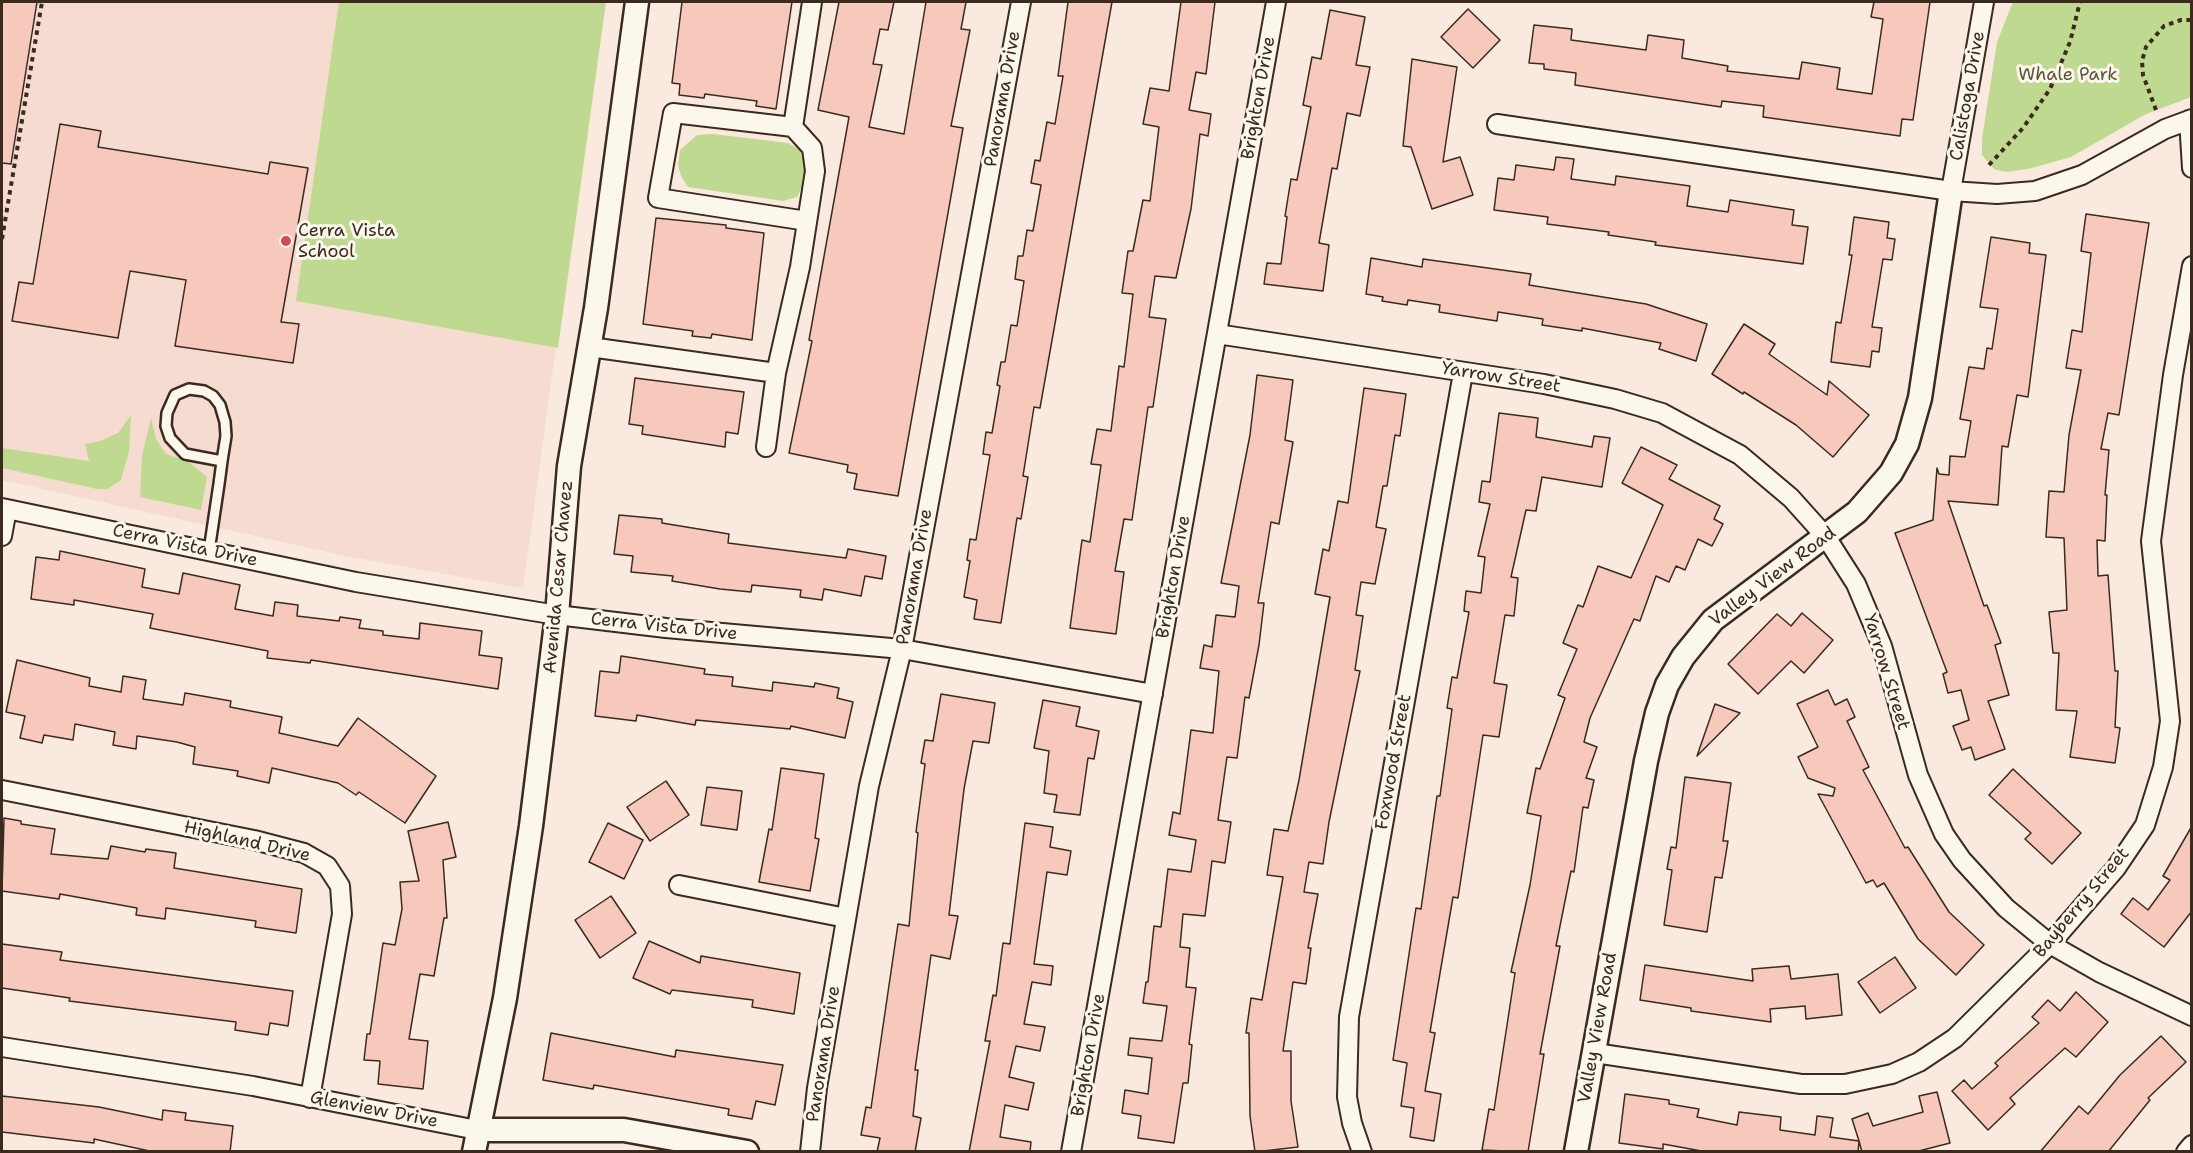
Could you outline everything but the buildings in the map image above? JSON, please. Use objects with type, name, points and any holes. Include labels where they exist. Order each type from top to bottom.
[{"type":"street","name":"Avenida Cesar Chavez","points":[[476,1141],[508,975],[531,826],[557,615],[569,466],[590,347],[637,2]]},
{"type":"street","points":[[793,127],[812,2]]},
{"type":"street","name":"Panorama Drive","points":[[810,1152],[817,1088],[869,786],[902,649],[1021,2]]},
{"type":"street","name":"Brighton Drive","points":[[1071,1152],[1275,2]]},
{"type":"street","name":"Calistoga Drive","points":[[1951,191],[1984,2]]},
{"type":"street","points":[[766,447],[776,373],[807,220],[815,171],[812,148],[793,127],[673,113],[658,198],[807,220]]},
{"type":"street","points":[[1497,124],[1951,191],[2007,194],[2046,188],[2082,175],[2165,129],[2190,120],[2192,168]]},
{"type":"street","name":"Valley View Road","points":[[1576,1152],[1646,761],[1657,713],[1667,685],[1683,657],[1713,620],[1826,537],[1877,491],[1892,473],[1906,444],[1920,398],[1951,191]]},
{"type":"street","name":"Bayberry Street","points":[[1595,1053],[1801,1084],[1845,1084],[1878,1078],[1919,1062],[1955,1038],[2049,944],[2116,868],[2145,825],[2163,767],[2170,721],[2151,541],[2173,375],[2192,266]]},
{"type":"street","name":"Yarrow Street","points":[[1217,334],[1544,384],[1615,399],[1662,413],[1740,455],[1791,498],[1826,537],[1856,584],[1873,621],[1914,764],[1944,834],[1979,881],[2006,908],[2049,944],[2099,972],[2192,1016]]},
{"type":"street","points":[[590,347],[776,373]]},
{"type":"street","name":"Foxwood Street","points":[[1362,1152],[1352,1123],[1347,1097],[1346,1059],[1349,1017],[1463,373]]},
{"type":"street","points":[[2,536],[4,509]]},
{"type":"street","name":"Cerra Vista Drive","points":[[4,509],[356,582],[557,615],[666,628],[902,649],[1153,694]]},
{"type":"street","name":"Highland Drive","points":[[2,790],[254,840],[304,852],[327,866],[340,886],[342,914],[310,1098]]},
{"type":"street","points":[[679,885],[846,918]]},
{"type":"street","name":"Glenview Drive","points":[[2,1047],[253,1086],[310,1098],[476,1141],[624,1130],[747,1152]]},
{"type":"street","points":[[2186,1152],[2192,1145]]},
{"type":"lane","points":[[209,551],[226,436],[220,405],[213,396],[204,391],[189,390],[175,395],[167,413],[166,426],[171,438],[185,454],[222,461]]},
{"type":"path","points":[[2,239],[42,2]]},
{"type":"path","points":[[1989,165],[2023,128],[2050,89],[2070,42],[2080,2]]},
{"type":"path","points":[[2156,110],[2143,75],[2142,61],[2146,47],[2164,26],[2181,20],[2192,20]]},
{"type":"shaded area","name":"Cerra Vista School","points":[[2,2],[603,2],[523,588],[345,556],[2,480]]},
{"type":"green space","points":[[339,2],[606,2],[558,348],[296,301]]},
{"type":"green space","name":"Whale Park","points":[[2013,2],[2191,2],[2191,97],[2146,114],[2071,157],[2028,169],[2006,172],[1994,169],[1982,155],[1982,139],[1997,42]]},
{"type":"green space","points":[[713,134],[788,143],[799,149],[807,164],[803,185],[797,197],[783,201],[688,187],[681,176],[678,165],[680,150],[697,135]]},
{"type":"green space","points":[[131,415],[129,451],[121,480],[108,489],[97,489],[2,468],[2,448],[89,461],[85,444],[100,441],[118,433]]},
{"type":"green space","points":[[151,418],[156,439],[166,454],[188,461],[207,477],[201,510],[140,497],[142,456]]},
{"type":"place","name":"Cerra Vista School","points":[[286,241]]}]
